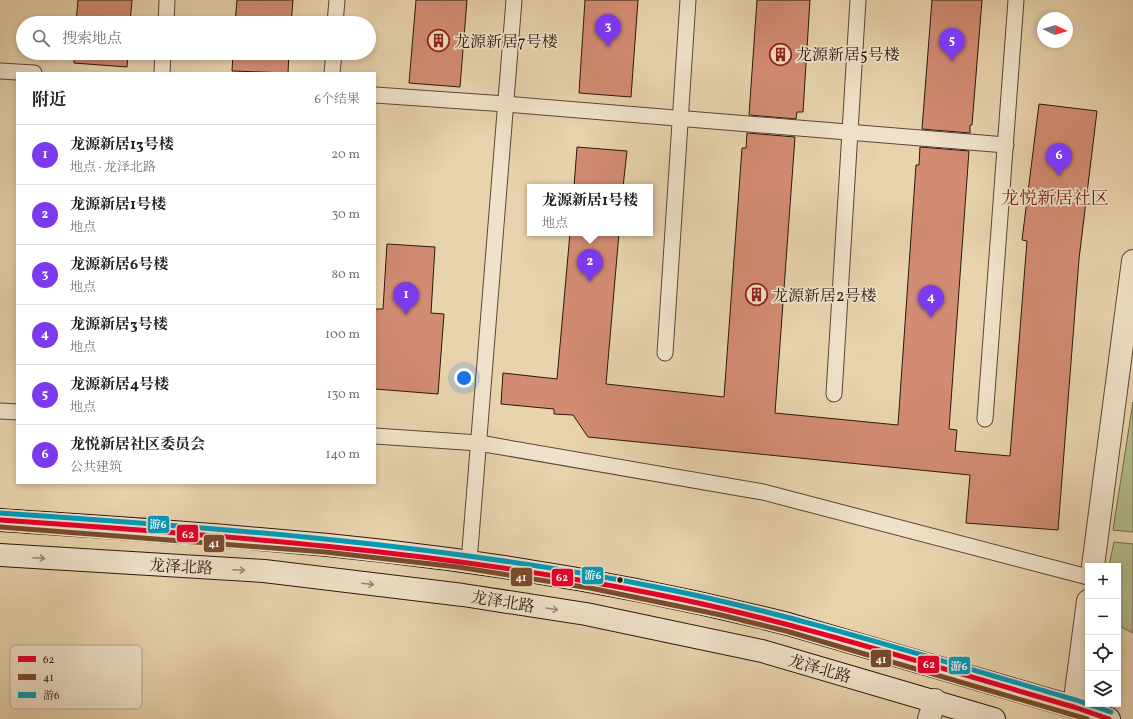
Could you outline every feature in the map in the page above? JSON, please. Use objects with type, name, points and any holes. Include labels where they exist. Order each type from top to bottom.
[{"type":"main road","points":[[1093,563],[1133,261]]},
{"type":"main road","name":"龙泽北路","points":[[0,520],[261,539],[469,562],[582,580],[745,613],[1074,707],[1109,719]]},
{"type":"main road","name":"龙泽北路","points":[[0,555],[264,571],[463,595],[578,613],[762,652],[932,710],[994,719]]},
{"type":"main road","points":[[1074,707],[1085,624]]},
{"type":"lane","points":[[166,16],[167,0]]},
{"type":"lane","points":[[336,16],[337,0]]},
{"type":"lane","points":[[469,562],[514,0]]},
{"type":"lane","points":[[665,353],[688,0]]},
{"type":"lane","points":[[834,394],[858,0]]},
{"type":"lane","points":[[985,418],[1016,0]]},
{"type":"lane","points":[[162,72],[163,60]]},
{"type":"lane","points":[[332,72],[333,60]]},
{"type":"lane","points":[[0,71],[17,72]]},
{"type":"lane","points":[[376,95],[506,104],[1006,145]]},
{"type":"lane","points":[[0,410],[16,412]]},
{"type":"lane","points":[[376,436],[479,443],[763,492],[1085,576]]},
{"type":"green space","points":[[1133,402],[1133,532],[1113,530]]},
{"type":"green space","points":[[1114,542],[1133,544],[1133,633],[1121,627],[1121,563],[1110,563]]},
{"type":"building","points":[[78,0],[132,0],[131,16],[77,16]]},
{"type":"building","points":[[237,0],[293,0],[292,16],[236,16]]},
{"type":"building","name":"龙源新居7号楼","points":[[416,0],[467,0],[460,87],[409,83]]},
{"type":"building","points":[[585,0],[638,0],[631,97],[579,93]]},
{"type":"building","name":"龙源新居5号楼","points":[[757,0],[810,0],[803,112],[797,112],[796,119],[749,115]]},
{"type":"building","points":[[932,0],[982,0],[972,125],[970,125],[970,133],[922,129]]},
{"type":"building","points":[[74,60],[128,60],[127,67],[74,63]]},
{"type":"building","points":[[233,60],[289,60],[288,72],[232,71]]},
{"type":"building","points":[[1039,104],[1097,111],[1079,259],[1058,530],[966,523],[970,475],[588,437],[573,415],[554,414],[554,409],[501,404],[503,373],[557,379],[570,236],[619,236],[606,384],[724,397],[742,148],[746,148],[747,133],[795,137],[775,413],[898,425],[916,165],[919,165],[920,147],[969,151],[949,429],[957,430],[955,451],[1010,456],[1027,241],[1022,240]]},
{"type":"building","points":[[577,147],[627,151],[623,184],[574,184]]},
{"type":"building","points":[[387,244],[435,247],[431,313],[444,314],[438,394],[376,389],[376,309],[383,309]]},
{"type":"transit line","name":"游6","points":[[0,513],[165,525],[330,540],[493,559],[575,572],[709,598],[762,611],[919,654],[1076,700],[1111,712]]},
{"type":"transit line","name":"62","points":[[0,520],[329,546],[492,566],[574,579],[708,605],[761,618],[918,661],[1074,707],[1109,719]]},
{"type":"transit line","name":"41","points":[[0,527],[325,552],[458,567],[590,588],[721,615],[786,631],[1087,719]]},
{"type":"place","name":"龙源新居7号楼","points":[[438,41]]},
{"type":"place","name":"龙源新居6号楼","points":[[608,47]]},
{"type":"place","name":"龙源新居5号楼","points":[[780,54]]},
{"type":"place","name":"龙源新居4号楼","points":[[952,61]]},
{"type":"place","name":"龙悦新居社区委员会","points":[[1059,176]]},
{"type":"place","name":"龙源新居1号楼","points":[[590,282]]},
{"type":"place","name":"龙源新居2号楼","points":[[757,295]]},
{"type":"place","name":"龙源新居13号楼","points":[[406,315]]},
{"type":"place","name":"龙源新居3号楼","points":[[931,318]]},
{"type":"district","name":"龙悦新居社区","points":[[1055,198]]}]
